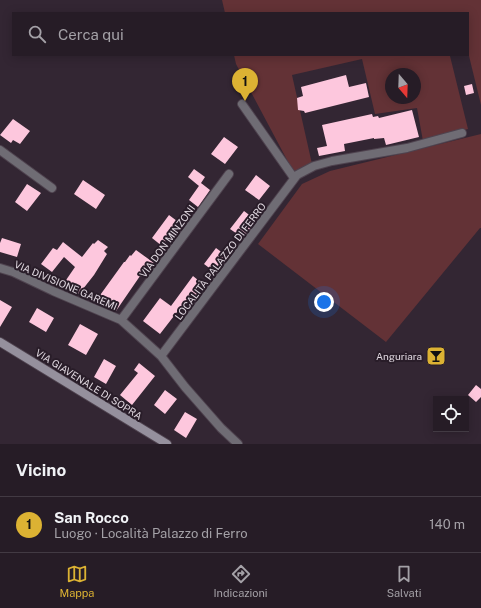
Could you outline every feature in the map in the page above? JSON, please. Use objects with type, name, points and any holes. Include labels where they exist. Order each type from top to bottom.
[{"type":"street","points":[[242,104],[294,178]]},
{"type":"street","name":"LOCALITÀ PALAZZO DI FERRO","points":[[160,356],[294,178],[314,166],[332,161],[407,148],[462,133]]},
{"type":"street","points":[[0,150],[52,188]]},
{"type":"street","name":"VIA DON MINZONI","points":[[121,320],[229,174]]},
{"type":"street","name":"VIA DIVISIONE GAREMI","points":[[0,268],[13,272],[121,320],[160,356],[185,387],[238,444]]},
{"type":"street","name":"VIA GIAVENALE DI SOPRA","points":[[0,342],[166,444]]},
{"type":"shaded area","points":[[222,0],[481,0],[481,105],[469,56],[469,12],[225,12]]},
{"type":"shaded area","points":[[234,56],[450,56],[468,129],[423,141],[417,108],[375,114],[362,59],[292,75],[312,164],[294,173],[236,64]]},
{"type":"shaded area","points":[[481,134],[481,228],[386,342],[258,244],[302,184],[330,171]]},
{"type":"building","points":[[346,75],[349,87],[366,83],[369,97],[305,113],[304,111],[298,110],[297,98],[303,96],[301,87]]},
{"type":"building","points":[[472,84],[474,93],[466,95],[464,86]]},
{"type":"building","points":[[412,110],[419,137],[386,145],[384,138],[374,138],[344,144],[345,151],[319,156],[317,148],[327,146],[322,125],[372,114],[373,117],[378,116],[379,118]]},
{"type":"building","points":[[13,119],[30,131],[20,144],[13,140],[11,143],[0,135]]},
{"type":"building","points":[[224,137],[238,147],[225,164],[211,154]]},
{"type":"building","points":[[194,169],[205,177],[199,186],[188,177]]},
{"type":"building","points":[[256,175],[270,186],[259,200],[245,190]]},
{"type":"building","points":[[83,180],[105,195],[96,209],[74,194]]},
{"type":"building","points":[[201,183],[210,190],[198,207],[189,200]]},
{"type":"building","points":[[27,184],[41,193],[27,211],[15,202]]},
{"type":"building","points":[[244,211],[256,220],[243,238],[230,229]]},
{"type":"building","points":[[169,215],[177,221],[175,222],[181,227],[176,233],[173,231],[162,246],[152,238]]},
{"type":"building","points":[[2,238],[21,244],[17,257],[0,252],[0,243]]},
{"type":"building","points":[[98,240],[108,247],[104,251],[107,254],[94,275],[79,294],[64,283],[75,267],[64,257],[52,272],[41,264],[53,248],[57,250],[63,242],[82,257],[93,243],[94,244]]},
{"type":"building","points":[[216,248],[228,257],[216,273],[204,264]]},
{"type":"building","points":[[136,250],[154,263],[142,277],[140,276],[116,311],[98,298],[124,262]]},
{"type":"building","points":[[193,276],[204,285],[189,306],[184,303],[160,334],[143,321],[160,298],[171,306]]},
{"type":"building","points":[[0,300],[12,307],[0,327]]},
{"type":"building","points":[[37,308],[54,318],[46,332],[29,322]]},
{"type":"building","points":[[80,324],[98,334],[86,355],[68,345]]},
{"type":"building","points":[[104,359],[116,366],[106,384],[94,377]]},
{"type":"building","points":[[139,363],[155,376],[132,405],[120,395],[138,373],[134,370]]},
{"type":"building","points":[[476,385],[481,389],[481,397],[476,402],[468,395]]},
{"type":"building","points":[[165,390],[177,399],[165,414],[154,405]]},
{"type":"building","points":[[185,412],[197,419],[186,438],[174,430]]},
{"type":"place","name":"San Rocco","points":[[245,101]]},
{"type":"place","name":"Anguriara","points":[[436,356]]}]
